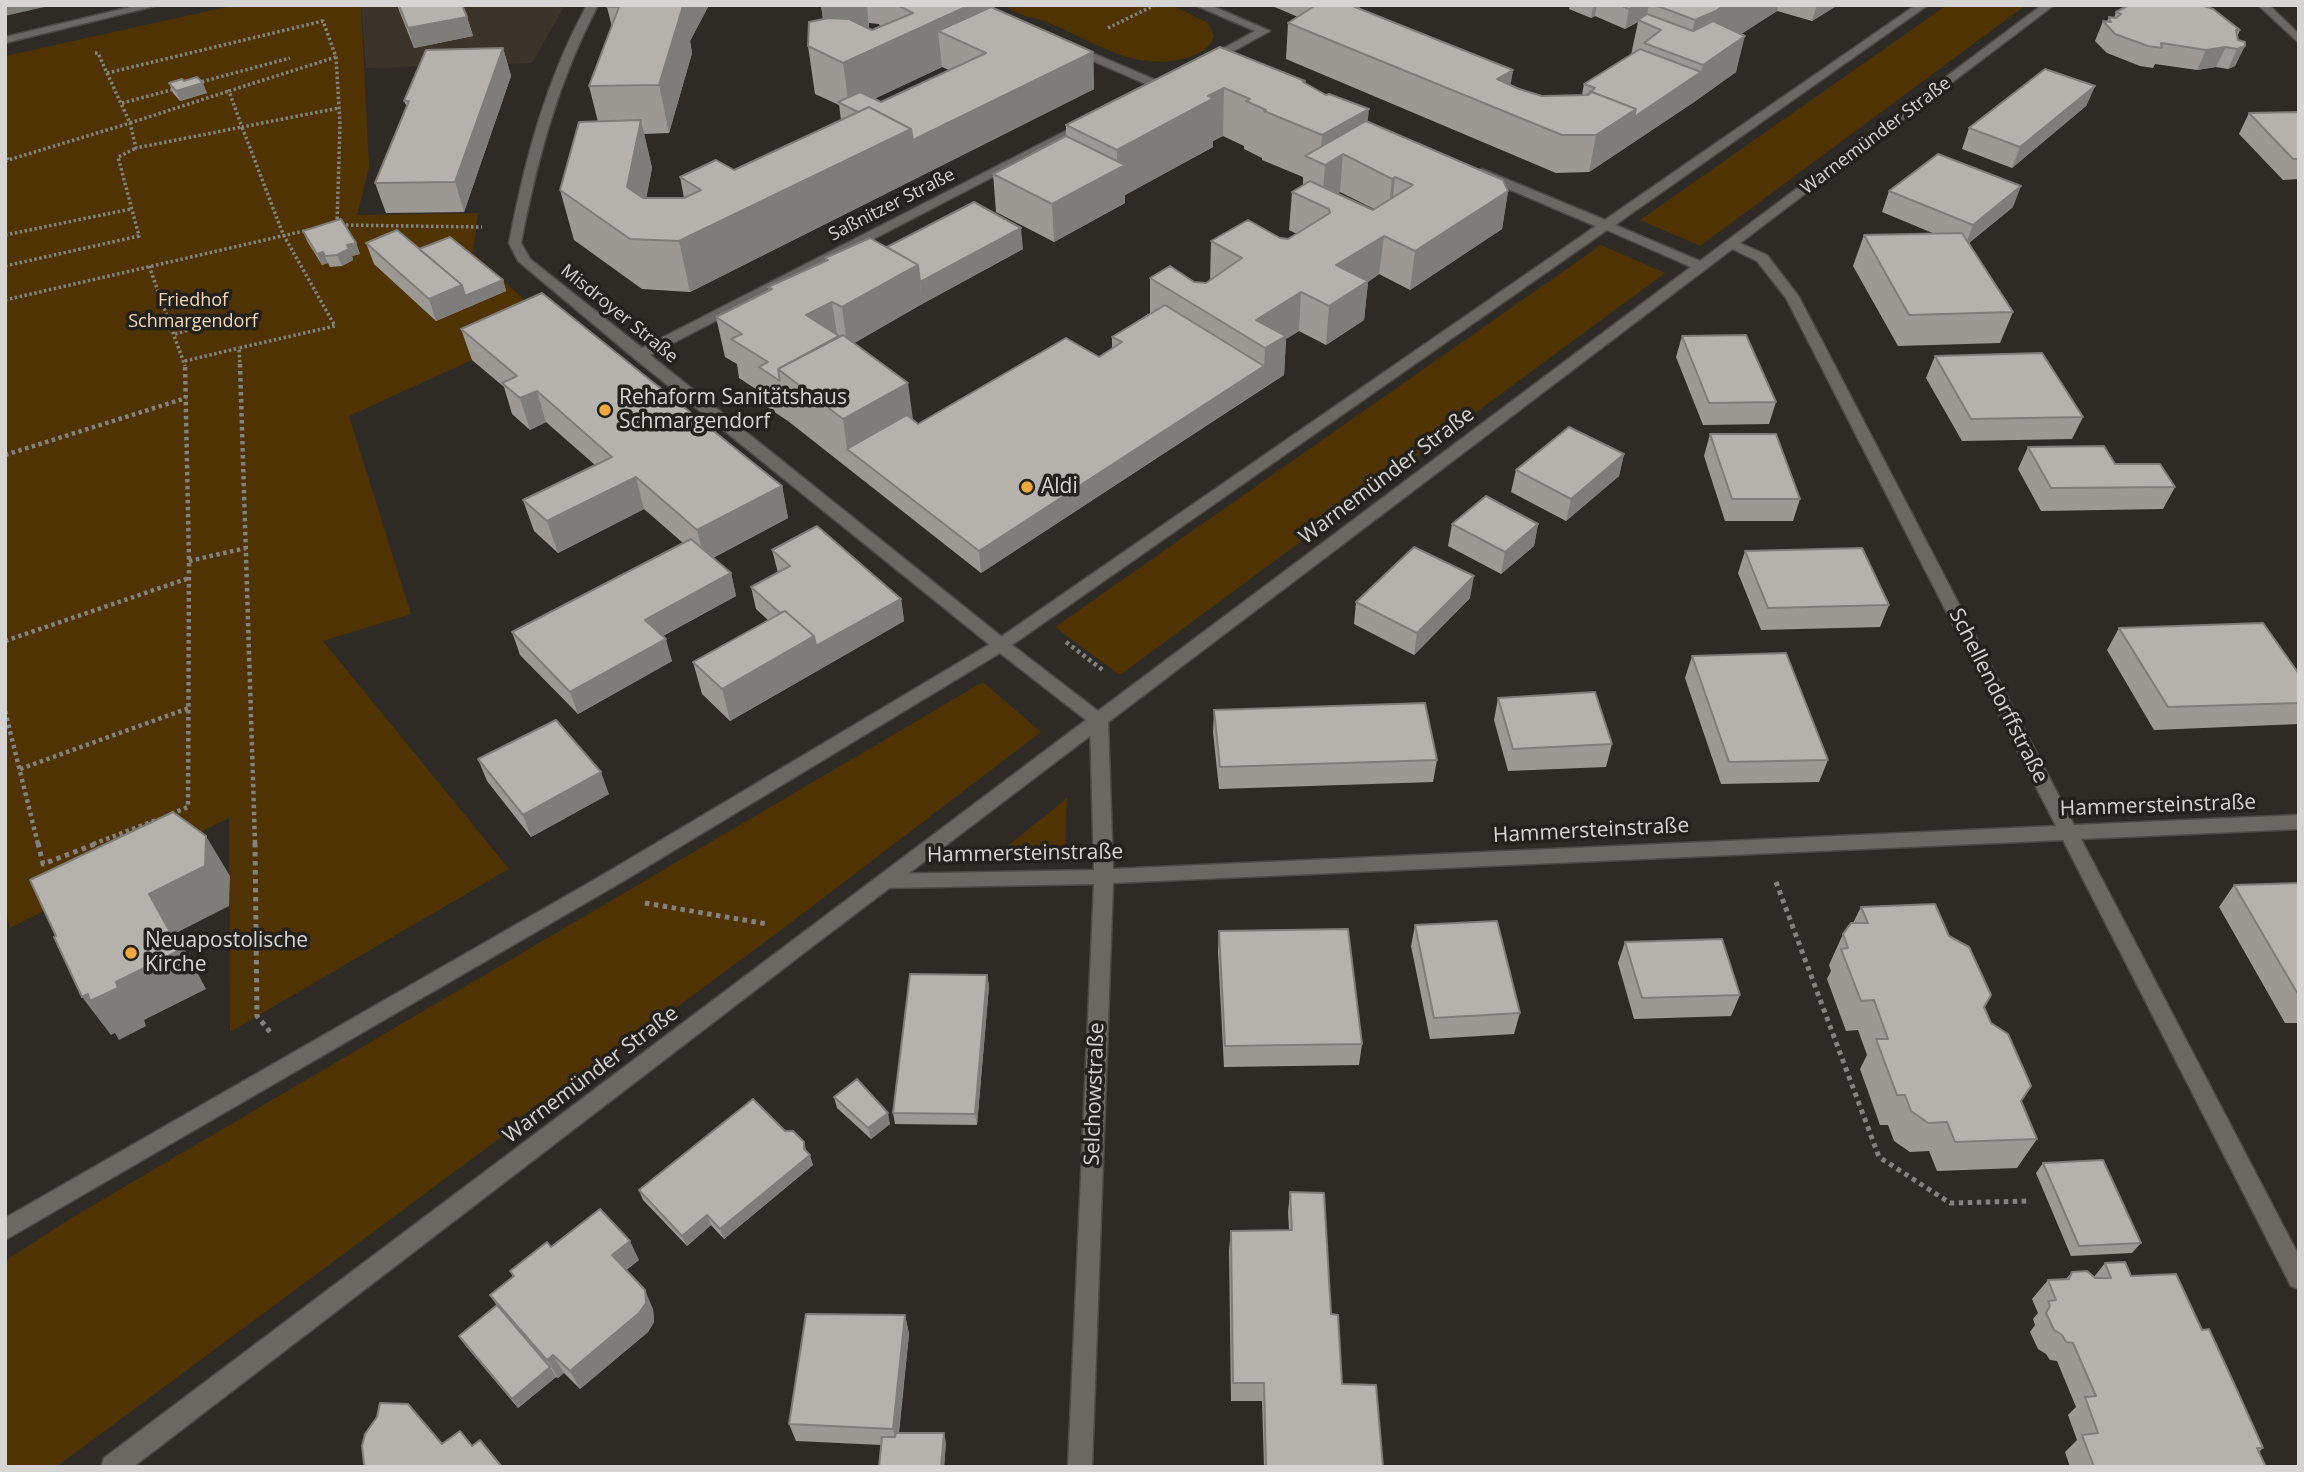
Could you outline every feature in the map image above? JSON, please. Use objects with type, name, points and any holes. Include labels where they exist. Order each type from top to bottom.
[{"type":"street","points":[[5,40],[153,5]]},
{"type":"street","name":"Misdroyer Straße","points":[[593,5],[578,30],[551,91],[533,149],[515,243],[525,261],[1001,645]]},
{"type":"street","points":[[1140,97],[1264,31],[1200,5]]},
{"type":"street","points":[[5,1230],[613,878],[1001,645],[1923,5]]},
{"type":"street","name":"Warnemünder Straße","points":[[113,1467],[802,943],[2049,5]]},
{"type":"street","points":[[2263,5],[2299,40]]},
{"type":"street","points":[[1058,42],[1161,87]]},
{"type":"street","points":[[1213,58],[1226,63]]},
{"type":"street","name":"Saßnitzer Straße","points":[[639,355],[1104,116]]},
{"type":"street","points":[[1470,167],[1702,267]]},
{"type":"street","name":"Schellendorffstraße","points":[[1733,244],[1762,258],[1792,297],[2299,1279]]},
{"type":"street","points":[[1001,645],[1100,721]]},
{"type":"street","name":"Selchowstraße","points":[[1080,1467],[1104,876],[1100,721]]},
{"type":"street","name":"Hammersteinstraße","points":[[886,881],[1104,876],[2299,822]]},
{"type":"path","points":[[1104,29],[1155,5]]},
{"type":"path","points":[[107,73],[323,22],[336,57],[339,108],[337,225],[489,227]]},
{"type":"path","points":[[84,56],[98,52],[130,122],[136,148]]},
{"type":"path","points":[[5,153],[7,160],[336,57]]},
{"type":"path","points":[[122,103],[290,58]]},
{"type":"path","points":[[185,361],[335,326],[283,234],[229,91]]},
{"type":"path","points":[[5,267],[139,236],[118,157],[136,148],[339,108]]},
{"type":"path","points":[[5,235],[131,209]]},
{"type":"path","points":[[5,300],[283,234],[310,230]]},
{"type":"path","points":[[5,711],[43,864],[188,807],[189,561],[185,361],[149,266]]},
{"type":"path","points":[[175,334],[227,318]]},
{"type":"path","points":[[239,348],[255,842],[257,1016],[270,1032]]},
{"type":"path","points":[[5,455],[186,398]]},
{"type":"path","points":[[189,561],[246,548]]},
{"type":"path","points":[[5,641],[189,578]]},
{"type":"path","points":[[1065,641],[1105,672]]},
{"type":"path","points":[[20,769],[189,708]]},
{"type":"path","points":[[613,878],[633,902],[785,927],[802,943]]},
{"type":"path","points":[[1775,878],[1879,1157],[1950,1203],[2029,1201]]},
{"type":"shaded area","points":[[361,5],[565,5],[532,63],[366,68]]},
{"type":"green space","name":"Friedhof Schmargendorf","points":[[236,5],[361,5],[369,167],[357,215],[478,213],[473,253],[551,324],[349,416],[411,614],[323,641],[509,869],[230,1032],[229,818],[10,928],[5,911],[5,56]]},
{"type":"green space","points":[[1005,5],[1172,5],[1208,23],[1214,36],[1206,49],[1192,56],[1153,62],[1116,53],[1044,21],[1019,14]]},
{"type":"green space","points":[[1947,5],[2026,5],[1700,246],[1640,220]]},
{"type":"green space","points":[[1601,245],[1665,273],[1120,675],[1055,627]]},
{"type":"green space","points":[[983,682],[1041,732],[785,927],[56,1467],[5,1467],[5,1261],[73,1217]]},
{"type":"green space","points":[[1067,798],[1065,852],[998,854]]},
{"type":"building","points":[[399,5],[462,5],[467,17],[408,28]]},
{"type":"building","points":[[897,5],[970,5],[843,63],[808,46],[809,22],[829,18],[849,19],[872,30],[913,13]]},
{"type":"building","points":[[1316,5],[1350,5],[1513,70],[1497,79],[1519,89],[1542,96],[1588,95],[1592,92],[1636,109],[1596,135],[1562,135],[1288,23]]},
{"type":"building","points":[[1620,5],[1637,5],[1629,9]]},
{"type":"building","points":[[1655,5],[1724,5],[1695,20]]},
{"type":"building","points":[[2129,5],[2201,5],[2213,9],[2240,30],[2236,30],[2238,40],[2245,42],[2245,46],[2237,49],[2226,47],[2206,50],[2161,43],[2162,48],[2148,46],[2115,34],[2103,21],[2111,22],[2109,17],[2116,18],[2121,14],[2116,12]]},
{"type":"building","points":[[683,6],[659,85],[589,86],[619,7],[607,7]]},
{"type":"building","points":[[991,7],[1093,52],[913,140],[911,129],[869,107],[858,112],[838,102],[860,92],[881,102],[986,53],[938,31]]},
{"type":"building","points":[[1647,14],[1693,31],[1713,21],[1745,36],[1703,65],[1644,43],[1661,30],[1638,20]]},
{"type":"building","points":[[1220,47],[1305,81],[1303,82],[1326,95],[1369,109],[1322,135],[1264,111],[1266,110],[1246,101],[1250,99],[1224,88],[1208,96],[1214,98],[1117,150],[1066,125]]},
{"type":"building","points":[[503,48],[455,182],[375,183],[409,101],[404,101],[426,50]]},
{"type":"building","points":[[1640,49],[1701,72],[1634,117],[1636,109],[1592,92],[1588,95],[1595,88],[1584,84]]},
{"type":"building","points":[[2045,69],[2095,86],[2020,147],[1969,128]]},
{"type":"building","points":[[197,77],[203,83],[176,91],[169,83],[182,79],[184,81]]},
{"type":"building","points":[[869,107],[911,129],[679,241],[630,239],[560,190],[579,122],[641,120],[627,187],[643,198],[684,198],[701,190],[680,177],[716,160],[734,170]]},
{"type":"building","points":[[2299,112],[2299,159],[2293,159],[2249,113]]},
{"type":"building","points":[[1366,121],[1503,180],[1508,191],[1415,251],[1384,236],[1336,265],[1368,281],[1329,306],[1301,292],[1256,320],[1286,336],[1265,348],[1150,278],[1170,266],[1194,282],[1206,283],[1242,258],[1211,241],[1248,220],[1280,238],[1288,239],[1330,213],[1329,209],[1292,192],[1310,181],[1373,210],[1413,185],[1395,177],[1392,179],[1343,154],[1325,165],[1305,156]]},
{"type":"building","points":[[1066,136],[1125,165],[1052,204],[993,174]]},
{"type":"building","points":[[1938,154],[2021,186],[1973,225],[1889,191]]},
{"type":"building","points":[[974,202],[1021,228],[920,282],[918,265],[887,247]]},
{"type":"building","points":[[341,219],[356,243],[347,245],[349,249],[337,255],[325,256],[323,252],[317,254],[303,231]]},
{"type":"building","points":[[397,230],[462,285],[429,299],[366,243]]},
{"type":"building","points":[[1962,233],[2013,312],[1909,315],[1864,235]]},
{"type":"building","points":[[450,237],[503,280],[465,296],[462,285],[419,249]]},
{"type":"building","points":[[870,238],[918,265],[842,307],[832,302],[806,315],[839,336],[778,369],[780,381],[759,367],[768,362],[731,339],[742,334],[716,317],[772,289],[768,287]]},
{"type":"building","points":[[542,293],[782,486],[697,530],[636,477],[547,521],[523,500],[612,457],[537,391],[520,398],[502,383],[517,376],[461,329]]},
{"type":"building","points":[[1165,305],[1264,366],[979,551],[847,449],[907,415],[918,424],[1066,338],[1099,357],[1122,342],[1112,337]]},
{"type":"building","points":[[843,335],[908,383],[843,419],[778,369]]},
{"type":"building","points":[[1746,335],[1776,402],[1709,403],[1682,336]]},
{"type":"building","points":[[2042,353],[2083,417],[1971,419],[1935,356]]},
{"type":"building","points":[[1569,427],[1624,454],[1571,499],[1516,470]]},
{"type":"building","points":[[1710,434],[1776,434],[1800,499],[1732,499]]},
{"type":"building","points":[[2104,446],[2115,464],[2160,464],[2175,487],[2051,488],[2028,447]]},
{"type":"building","points":[[1486,496],[1538,524],[1505,552],[1452,524]]},
{"type":"building","points":[[817,526],[901,599],[816,646],[814,636],[785,611],[780,613],[751,587],[790,566],[772,550]]},
{"type":"building","points":[[691,539],[731,573],[645,620],[666,639],[570,692],[512,632]]},
{"type":"building","points":[[1414,547],[1474,576],[1417,633],[1356,602]]},
{"type":"building","points":[[1862,548],[1889,605],[1768,608],[1745,551]]},
{"type":"building","points":[[785,611],[814,636],[722,689],[693,662]]},
{"type":"building","points":[[2263,623],[2299,674],[2299,703],[2168,707],[2119,628]]},
{"type":"building","points":[[1786,653],[1828,760],[1729,762],[1692,656]]},
{"type":"building","points":[[1595,692],[1612,744],[1513,749],[1498,698]]},
{"type":"building","points":[[1425,703],[1437,760],[1220,767],[1214,710]]},
{"type":"building","points":[[556,720],[601,772],[523,815],[478,759]]},
{"type":"building","points":[[173,812],[206,836],[205,866],[149,894],[180,950],[116,982],[118,988],[90,1001],[88,994],[82,997],[30,880]]},
{"type":"building","points":[[2299,883],[2299,996],[2234,885]]},
{"type":"building","points":[[1935,904],[1949,936],[1969,947],[1991,995],[1984,1007],[1991,1023],[2008,1034],[2031,1086],[2021,1101],[2037,1139],[1955,1142],[1947,1122],[1928,1123],[1911,1111],[1905,1095],[1897,1095],[1876,1039],[1888,1039],[1874,1000],[1861,1001],[1841,949],[1848,948],[1843,934],[1851,923],[1868,923],[1861,907]]},
{"type":"building","points":[[1497,921],[1520,1013],[1434,1018],[1415,925]]},
{"type":"building","points":[[1348,929],[1362,1044],[1225,1046],[1219,931]]},
{"type":"building","points":[[1722,939],[1740,995],[1642,998],[1625,942]]},
{"type":"building","points":[[910,974],[987,975],[975,1114],[893,1113]]},
{"type":"building","points":[[857,1079],[888,1113],[868,1128],[834,1097]]},
{"type":"building","points":[[753,1099],[785,1131],[793,1131],[804,1142],[804,1149],[810,1155],[720,1229],[707,1215],[682,1236],[639,1190]]},
{"type":"building","points":[[2103,1160],[2141,1243],[2079,1246],[2043,1163]]},
{"type":"building","points":[[1290,1192],[1324,1193],[1331,1314],[1338,1315],[1342,1384],[1376,1385],[1383,1467],[1266,1467],[1264,1383],[1233,1383],[1231,1231],[1292,1230]]},
{"type":"building","points":[[600,1209],[630,1241],[612,1255],[645,1290],[646,1303],[639,1313],[570,1371],[553,1355],[547,1360],[490,1295],[514,1276],[510,1271],[547,1242],[551,1247]]},
{"type":"building","points":[[2125,1262],[2131,1276],[2176,1274],[2202,1330],[2209,1329],[2263,1448],[2257,1448],[2266,1467],[2094,1467],[2082,1435],[2098,1433],[2085,1397],[2096,1396],[2073,1343],[2066,1342],[2062,1335],[2054,1330],[2046,1313],[2050,1306],[2048,1301],[2056,1300],[2048,1280],[2069,1279],[2072,1272],[2087,1271],[2095,1278],[2111,1278],[2105,1263]]},
{"type":"building","points":[[497,1305],[550,1367],[512,1399],[459,1336]]},
{"type":"building","points":[[806,1314],[905,1315],[893,1429],[789,1424]]},
{"type":"building","points":[[380,1403],[408,1404],[442,1444],[460,1431],[472,1446],[480,1440],[502,1467],[366,1467],[362,1446],[365,1434],[377,1417]]},
{"type":"building","points":[[896,1433],[944,1433],[941,1467],[879,1467],[882,1437],[895,1437]]},
{"type":"place","name":"Rehaform Sanitätshaus Schmargendorf","points":[[605,410]]},
{"type":"place","name":"Aldi","points":[[1027,487]]},
{"type":"place","name":"Neuapostolische Kirche","points":[[131,953]]}]
